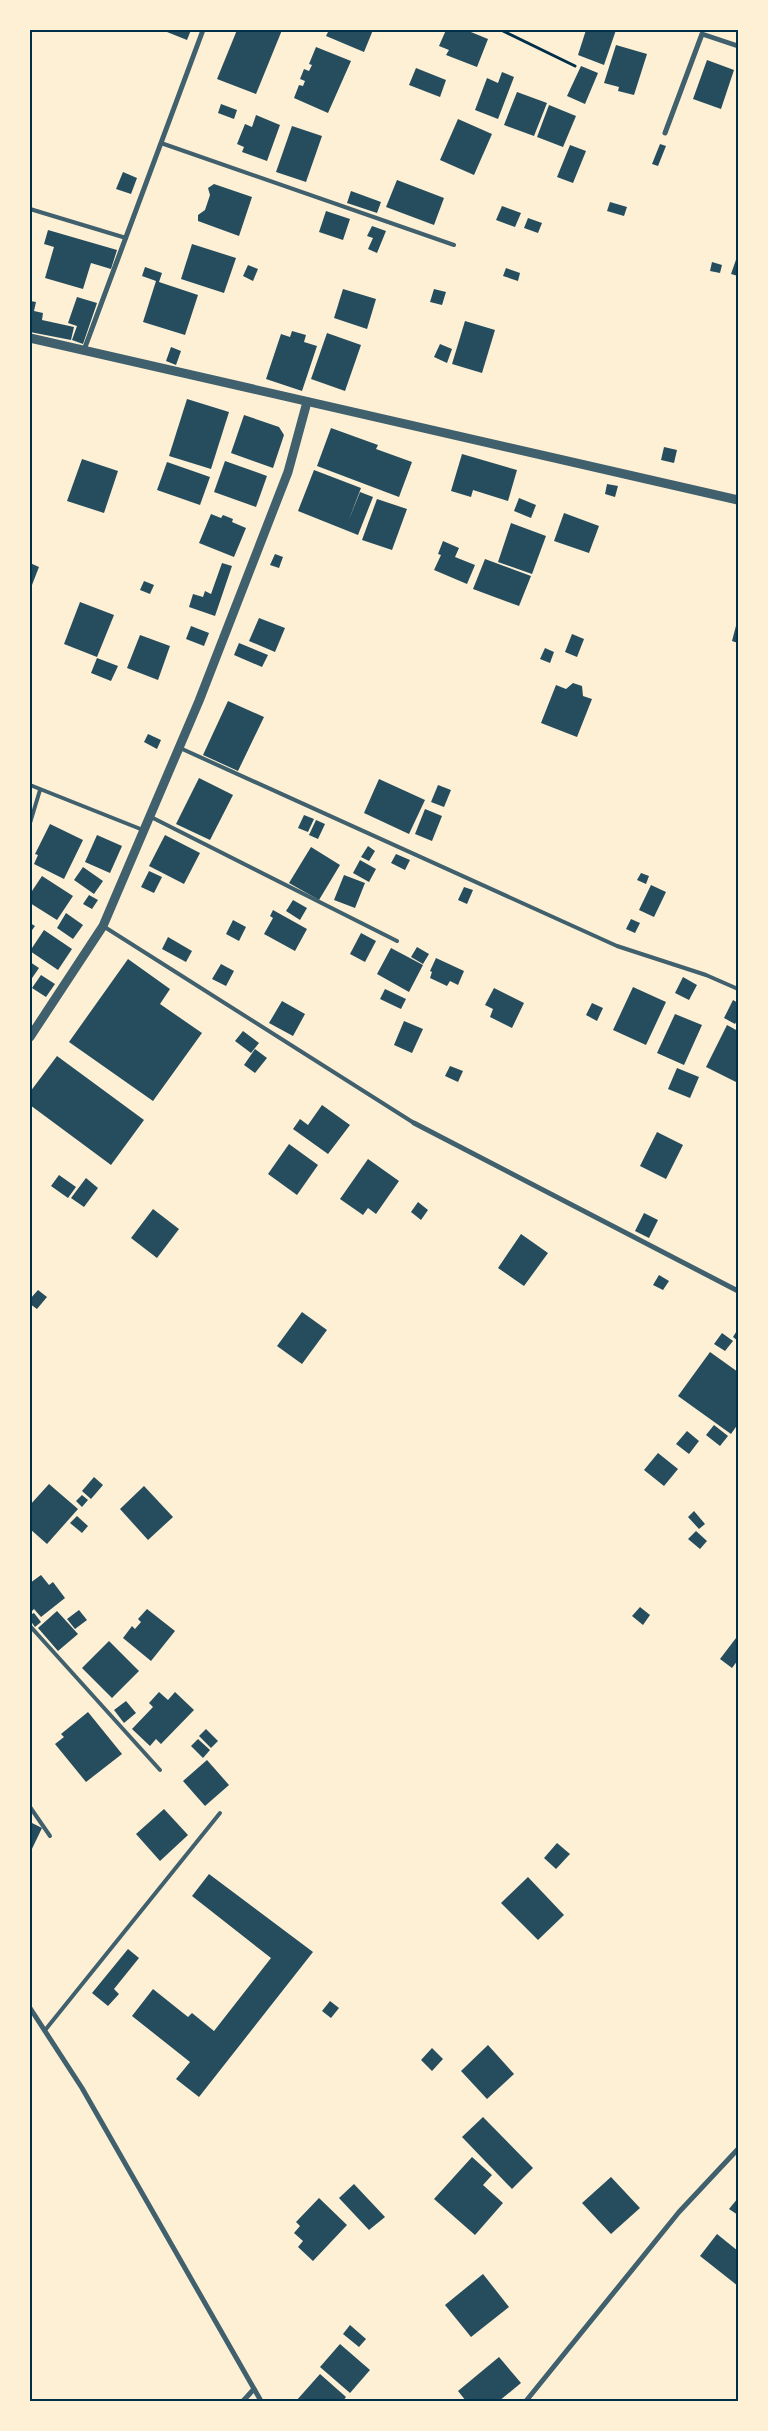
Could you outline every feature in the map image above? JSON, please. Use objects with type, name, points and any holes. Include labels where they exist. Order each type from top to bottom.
[{"type":"street","points":[[84,350],[203,30]]},
{"type":"street","points":[[665,133],[702,34],[738,46]]},
{"type":"street","points":[[30,338],[738,500]]},
{"type":"street","points":[[30,1036],[103,926],[180,748],[288,472],[307,402]]},
{"type":"street","points":[[414,1123],[738,1291]]},
{"type":"street","points":[[30,2008],[46,2029],[87,2097],[261,2401]]},
{"type":"street","points":[[526,2401],[679,2212],[738,2148]]},
{"type":"street","points":[[243,2401],[254,2389]]},
{"type":"lane","points":[[161,143],[454,246]]},
{"type":"lane","points":[[30,209],[126,238]]},
{"type":"lane","points":[[180,748],[617,946],[706,975],[738,989]]},
{"type":"lane","points":[[30,785],[143,830]]},
{"type":"lane","points":[[30,823],[40,790]]},
{"type":"lane","points":[[149,816],[397,942]]},
{"type":"lane","points":[[103,926],[414,1123]]},
{"type":"lane","points":[[30,1626],[160,1770]]},
{"type":"lane","points":[[30,1807],[50,1836]]},
{"type":"lane","points":[[46,2029],[220,1813]]},
{"type":"path","points":[[501,30],[575,66]]},
{"type":"building","points":[[162,30],[191,30],[187,40]]},
{"type":"building","points":[[237,30],[282,30],[256,94],[217,79]]},
{"type":"building","points":[[329,30],[373,30],[364,52],[326,36]]},
{"type":"building","points":[[446,30],[466,30],[488,39],[477,67],[446,55],[449,50],[439,46]]},
{"type":"building","points":[[586,30],[616,30],[604,65],[578,55]]},
{"type":"building","points":[[616,45],[647,54],[634,95],[618,91],[619,87],[604,83]]},
{"type":"building","points":[[316,47],[351,61],[328,113],[294,98],[299,85],[303,86],[305,81],[300,79],[304,69],[309,71],[312,65],[309,64]]},
{"type":"building","points":[[707,60],[734,70],[721,109],[693,99]]},
{"type":"building","points":[[581,66],[598,73],[585,104],[567,96]]},
{"type":"building","points":[[416,68],[446,80],[440,97],[409,85]]},
{"type":"building","points":[[502,72],[514,77],[498,119],[475,110],[487,78],[498,83]]},
{"type":"building","points":[[517,92],[547,103],[534,136],[504,125]]},
{"type":"building","points":[[221,104],[237,110],[234,119],[218,113]]},
{"type":"building","points":[[549,105],[576,116],[563,147],[537,137]]},
{"type":"building","points":[[256,115],[280,125],[267,161],[242,152],[244,147],[237,144],[245,124],[252,127]]},
{"type":"building","points":[[458,119],[492,134],[474,175],[440,160]]},
{"type":"building","points":[[292,126],[322,136],[306,182],[276,172]]},
{"type":"building","points":[[660,144],[666,146],[658,166],[652,164]]},
{"type":"building","points":[[570,145],[586,151],[573,183],[557,177]]},
{"type":"building","points":[[123,172],[137,178],[131,194],[116,189]]},
{"type":"building","points":[[397,180],[444,198],[434,225],[386,207]]},
{"type":"building","points":[[214,184],[252,197],[239,236],[198,221],[198,215],[205,210],[210,195],[208,188]]},
{"type":"building","points":[[351,191],[381,202],[377,213],[347,203]]},
{"type":"building","points":[[610,202],[627,207],[624,216],[607,211]]},
{"type":"building","points":[[502,206],[521,213],[515,227],[496,220]]},
{"type":"building","points":[[326,211],[350,219],[343,240],[319,232]]},
{"type":"building","points":[[528,218],[542,223],[538,233],[524,228]]},
{"type":"building","points":[[372,226],[386,231],[377,253],[368,249],[373,238],[367,236]]},
{"type":"building","points":[[48,230],[117,250],[111,269],[91,263],[83,289],[45,278],[54,247],[44,244]]},
{"type":"building","points":[[192,244],[236,258],[224,293],[181,279]]},
{"type":"building","points":[[738,254],[738,276],[731,274]]},
{"type":"building","points":[[712,262],[722,265],[720,273],[710,271]]},
{"type":"building","points":[[248,265],[258,269],[253,281],[243,276]]},
{"type":"building","points":[[145,267],[162,273],[159,282],[198,295],[185,335],[143,322],[156,281],[142,276]]},
{"type":"building","points":[[506,268],[520,273],[518,281],[503,276]]},
{"type":"building","points":[[343,289],[376,299],[367,329],[334,318]]},
{"type":"building","points":[[434,289],[446,292],[442,305],[430,302]]},
{"type":"building","points":[[77,297],[97,303],[83,344],[72,340],[77,326],[68,323]]},
{"type":"building","points":[[30,301],[36,302],[34,311],[43,313],[42,320],[74,327],[71,340],[30,332]]},
{"type":"building","points":[[465,321],[495,330],[482,373],[452,364]]},
{"type":"building","points":[[292,331],[306,335],[304,342],[317,346],[302,391],[266,379],[281,334],[290,337]]},
{"type":"building","points":[[327,333],[361,345],[345,391],[311,379]]},
{"type":"building","points":[[440,344],[452,349],[447,363],[434,357]]},
{"type":"building","points":[[171,347],[181,351],[176,365],[166,361]]},
{"type":"building","points":[[187,399],[229,412],[211,469],[169,456]]},
{"type":"building","points":[[244,415],[279,427],[284,435],[273,468],[231,453]]},
{"type":"building","points":[[331,428],[378,445],[376,449],[412,462],[399,497],[317,466]]},
{"type":"building","points":[[664,447],[677,450],[674,463],[661,460]]},
{"type":"building","points":[[462,454],[517,470],[508,501],[473,490],[471,497],[451,491]]},
{"type":"building","points":[[82,459],[118,471],[104,513],[67,501]]},
{"type":"building","points":[[225,461],[267,476],[256,507],[214,492]]},
{"type":"building","points":[[167,462],[210,477],[200,505],[157,490]]},
{"type":"building","points":[[314,470],[361,488],[348,522],[360,492],[373,497],[358,535],[298,511]]},
{"type":"building","points":[[607,484],[618,486],[615,497],[605,494]]},
{"type":"building","points":[[519,498],[536,505],[531,518],[514,511]]},
{"type":"building","points":[[377,499],[407,509],[392,550],[362,540]]},
{"type":"building","points":[[564,513],[599,526],[589,553],[554,541]]},
{"type":"building","points":[[211,514],[221,518],[223,515],[233,519],[232,522],[246,528],[234,557],[199,543]]},
{"type":"building","points":[[511,523],[546,536],[532,574],[498,562]]},
{"type":"building","points":[[443,541],[459,548],[455,557],[475,565],[467,584],[434,570],[441,555],[438,554]]},
{"type":"building","points":[[275,554],[283,557],[279,568],[270,565]]},
{"type":"building","points":[[485,559],[531,576],[519,606],[473,589]]},
{"type":"building","points":[[30,563],[39,567],[30,590]]},
{"type":"building","points":[[222,563],[232,566],[215,616],[189,607],[193,594],[203,597],[205,591],[211,594]]},
{"type":"building","points":[[144,581],[154,585],[150,594],[140,590]]},
{"type":"building","points":[[80,602],[114,615],[97,657],[64,644]]},
{"type":"building","points":[[259,618],[285,628],[275,652],[249,641]]},
{"type":"building","points":[[738,623],[738,643],[732,641]]},
{"type":"building","points":[[191,626],[209,633],[204,646],[186,639]]},
{"type":"building","points":[[572,634],[584,639],[577,657],[565,652]]},
{"type":"building","points":[[140,635],[170,646],[158,680],[127,668]]},
{"type":"building","points":[[239,643],[268,655],[262,667],[234,655]]},
{"type":"building","points":[[545,648],[554,652],[550,663],[540,659]]},
{"type":"building","points":[[97,658],[118,666],[111,681],[91,673]]},
{"type":"building","points":[[573,683],[582,686],[583,696],[592,699],[577,737],[541,723],[556,685],[566,689]]},
{"type":"building","points":[[228,701],[264,717],[238,771],[203,755]]},
{"type":"building","points":[[148,734],[161,740],[157,749],[144,742]]},
{"type":"building","points":[[199,778],[233,795],[210,840],[176,824]]},
{"type":"building","points":[[379,779],[425,800],[409,834],[364,813]]},
{"type":"building","points":[[438,785],[451,790],[444,807],[431,802]]},
{"type":"building","points":[[425,809],[442,816],[432,841],[415,834]]},
{"type":"building","points":[[304,815],[314,819],[308,832],[298,828]]},
{"type":"building","points":[[316,820],[325,824],[318,839],[309,835]]},
{"type":"building","points":[[50,824],[83,840],[64,879],[34,864],[38,855],[35,854]]},
{"type":"building","points":[[97,835],[122,846],[110,873],[85,862]]},
{"type":"building","points":[[165,835],[200,853],[184,884],[149,866]]},
{"type":"building","points":[[368,846],[375,851],[369,861],[361,857]]},
{"type":"building","points":[[311,847],[340,865],[319,900],[289,883]]},
{"type":"building","points":[[396,854],[410,860],[405,870],[391,863]]},
{"type":"building","points":[[360,860],[376,869],[369,882],[353,873]]},
{"type":"building","points":[[83,867],[103,881],[94,894],[74,880]]},
{"type":"building","points":[[149,871],[162,877],[154,893],[141,887]]},
{"type":"building","points":[[641,873],[649,876],[646,884],[637,880]]},
{"type":"building","points":[[344,875],[365,883],[355,908],[334,900]]},
{"type":"building","points":[[42,876],[73,896],[57,920],[30,903],[30,894]]},
{"type":"building","points":[[651,885],[666,892],[654,917],[639,910]]},
{"type":"building","points":[[464,887],[473,890],[467,904],[458,900]]},
{"type":"building","points":[[89,895],[98,900],[92,909],[83,904]]},
{"type":"building","points":[[293,900],[307,908],[300,920],[286,911]]},
{"type":"building","points":[[273,910],[307,929],[295,951],[264,934],[273,918],[270,916]]},
{"type":"building","points":[[66,913],[83,925],[73,939],[57,928]]},
{"type":"building","points":[[631,919],[640,923],[635,933],[626,929]]},
{"type":"building","points":[[233,920],[246,927],[239,941],[226,934]]},
{"type":"building","points":[[30,923],[35,926],[30,933]]},
{"type":"building","points":[[44,930],[72,949],[58,970],[30,951]]},
{"type":"building","points":[[361,933],[376,941],[365,962],[350,954]]},
{"type":"building","points":[[168,937],[192,951],[186,962],[162,949]]},
{"type":"building","points":[[417,947],[429,954],[423,964],[411,957]]},
{"type":"building","points":[[391,948],[423,965],[409,992],[377,974]]},
{"type":"building","points":[[436,958],[464,971],[458,985],[450,981],[447,986],[430,978],[432,972],[430,971]]},
{"type":"building","points":[[128,959],[170,989],[160,1004],[202,1033],[153,1101],[69,1042]]},
{"type":"building","points":[[30,962],[39,968],[30,981]]},
{"type":"building","points":[[221,964],[234,971],[226,986],[212,979]]},
{"type":"building","points":[[41,975],[55,984],[46,997],[32,988]]},
{"type":"building","points":[[683,977],[697,985],[689,1000],[675,993]]},
{"type":"building","points":[[633,987],[666,1002],[646,1045],[613,1030]]},
{"type":"building","points":[[494,988],[524,1003],[512,1028],[490,1017],[493,1009],[485,1005]]},
{"type":"building","points":[[385,989],[406,999],[401,1009],[380,999]]},
{"type":"building","points":[[733,1000],[738,1003],[738,1019],[735,1024],[724,1018]]},
{"type":"building","points":[[282,1001],[305,1014],[293,1036],[269,1023]]},
{"type":"building","points":[[592,1003],[603,1008],[597,1021],[586,1015]]},
{"type":"building","points":[[675,1014],[702,1025],[684,1065],[657,1053]]},
{"type":"building","points":[[404,1021],[423,1029],[412,1053],[394,1045]]},
{"type":"building","points":[[727,1025],[738,1031],[738,1083],[706,1067]]},
{"type":"building","points":[[243,1031],[259,1043],[251,1053],[235,1041]]},
{"type":"building","points":[[255,1049],[267,1058],[255,1073],[244,1065]]},
{"type":"building","points":[[57,1056],[144,1120],[111,1165],[30,1105],[30,1092]]},
{"type":"building","points":[[450,1066],[463,1071],[458,1082],[445,1076]]},
{"type":"building","points":[[677,1068],[699,1077],[690,1098],[668,1089]]},
{"type":"building","points":[[322,1105],[350,1125],[328,1154],[293,1129],[300,1119],[308,1125]]},
{"type":"building","points":[[657,1132],[683,1145],[666,1179],[640,1166]]},
{"type":"building","points":[[289,1144],[318,1165],[297,1195],[268,1174]]},
{"type":"building","points":[[368,1159],[399,1181],[376,1214],[368,1208],[363,1215],[340,1199]]},
{"type":"building","points":[[59,1175],[76,1187],[68,1198],[51,1186]]},
{"type":"building","points":[[86,1178],[98,1188],[84,1207],[71,1198]]},
{"type":"building","points":[[418,1202],[428,1210],[421,1220],[411,1212]]},
{"type":"building","points":[[153,1209],[179,1229],[157,1258],[131,1238]]},
{"type":"building","points":[[644,1213],[658,1220],[649,1238],[635,1231]]},
{"type":"building","points":[[521,1234],[548,1253],[524,1286],[498,1268]]},
{"type":"building","points":[[659,1275],[669,1281],[663,1290],[653,1285]]},
{"type":"building","points":[[38,1290],[47,1297],[37,1309],[30,1304],[30,1299]]},
{"type":"building","points":[[302,1312],[327,1330],[302,1364],[277,1346]]},
{"type":"building","points":[[738,1329],[738,1341],[733,1337]]},
{"type":"building","points":[[722,1333],[733,1341],[725,1351],[714,1344]]},
{"type":"building","points":[[710,1352],[738,1372],[738,1424],[731,1434],[678,1396]]},
{"type":"building","points":[[714,1425],[728,1436],[720,1446],[706,1435]]},
{"type":"building","points":[[687,1431],[699,1441],[689,1454],[676,1444]]},
{"type":"building","points":[[658,1453],[678,1469],[664,1486],[644,1470]]},
{"type":"building","points":[[94,1477],[103,1485],[91,1499],[82,1491]]},
{"type":"building","points":[[49,1484],[78,1509],[47,1544],[30,1529],[30,1505]]},
{"type":"building","points":[[144,1486],[173,1517],[148,1540],[120,1509]]},
{"type":"building","points":[[82,1495],[88,1500],[82,1507],[76,1501]]},
{"type":"building","points":[[694,1511],[705,1524],[699,1529],[688,1517]]},
{"type":"building","points":[[77,1516],[88,1526],[82,1533],[70,1523]]},
{"type":"building","points":[[696,1531],[707,1541],[700,1549],[688,1539]]},
{"type":"building","points":[[41,1575],[49,1585],[53,1582],[65,1598],[41,1617],[34,1609],[30,1613],[30,1583]]},
{"type":"building","points":[[640,1607],[650,1615],[643,1625],[632,1616]]},
{"type":"building","points":[[147,1609],[175,1631],[151,1661],[123,1638],[132,1626],[135,1629],[141,1622],[138,1619]]},
{"type":"building","points":[[79,1610],[87,1620],[75,1629],[67,1619]]},
{"type":"building","points":[[57,1611],[78,1634],[58,1651],[38,1628]]},
{"type":"building","points":[[34,1613],[41,1622],[35,1627],[30,1620],[30,1615]]},
{"type":"building","points":[[736,1638],[738,1639],[738,1660],[732,1668],[720,1659]]},
{"type":"building","points":[[109,1641],[139,1671],[112,1698],[82,1668]]},
{"type":"building","points":[[159,1692],[168,1700],[175,1692],[194,1710],[161,1744],[156,1739],[150,1746],[132,1729],[153,1707],[149,1703]]},
{"type":"building","points":[[126,1701],[136,1713],[124,1723],[114,1710]]},
{"type":"building","points":[[88,1712],[122,1754],[86,1782],[55,1744],[64,1737],[61,1734]]},
{"type":"building","points":[[206,1729],[218,1741],[211,1748],[199,1736]]},
{"type":"building","points":[[198,1739],[210,1750],[203,1758],[191,1746]]},
{"type":"building","points":[[207,1760],[229,1785],[205,1806],[183,1781]]},
{"type":"building","points":[[164,1809],[188,1835],[160,1861],[136,1834]]},
{"type":"building","points":[[30,1822],[42,1828],[30,1853]]},
{"type":"building","points":[[557,1843],[570,1854],[556,1869],[544,1858]]},
{"type":"building","points":[[209,1874],[313,1952],[199,2097],[176,2079],[190,2062],[132,2016],[153,1989],[188,2017],[192,2013],[214,2031],[271,1958],[192,1896]]},
{"type":"building","points":[[528,1877],[564,1915],[538,1940],[501,1903]]},
{"type":"building","points":[[128,1949],[139,1958],[114,1989],[119,1994],[108,2006],[92,1993]]},
{"type":"building","points":[[330,2001],[339,2008],[331,2018],[322,2011]]},
{"type":"building","points":[[488,2045],[514,2074],[487,2099],[461,2071]]},
{"type":"building","points":[[432,2048],[443,2059],[432,2071],[421,2060]]},
{"type":"building","points":[[483,2117],[533,2168],[512,2189],[462,2137]]},
{"type":"building","points":[[472,2157],[492,2175],[483,2185],[503,2203],[475,2235],[434,2199]]},
{"type":"building","points":[[611,2177],[640,2208],[611,2234],[582,2203]]},
{"type":"building","points":[[354,2184],[385,2217],[369,2230],[339,2198]]},
{"type":"building","points":[[319,2198],[347,2225],[313,2261],[298,2247],[303,2241],[294,2233],[300,2226],[296,2222]]},
{"type":"building","points":[[738,2198],[738,2215],[729,2209]]},
{"type":"building","points":[[717,2234],[738,2251],[738,2286],[700,2256]]},
{"type":"building","points":[[483,2274],[509,2307],[471,2337],[445,2305]]},
{"type":"building","points":[[350,2325],[366,2339],[359,2347],[343,2334]]},
{"type":"building","points":[[340,2344],[370,2370],[350,2393],[320,2367]]},
{"type":"building","points":[[499,2357],[521,2383],[499,2401],[466,2401],[458,2391]]},
{"type":"building","points":[[320,2374],[346,2397],[343,2401],[296,2401]]}]
